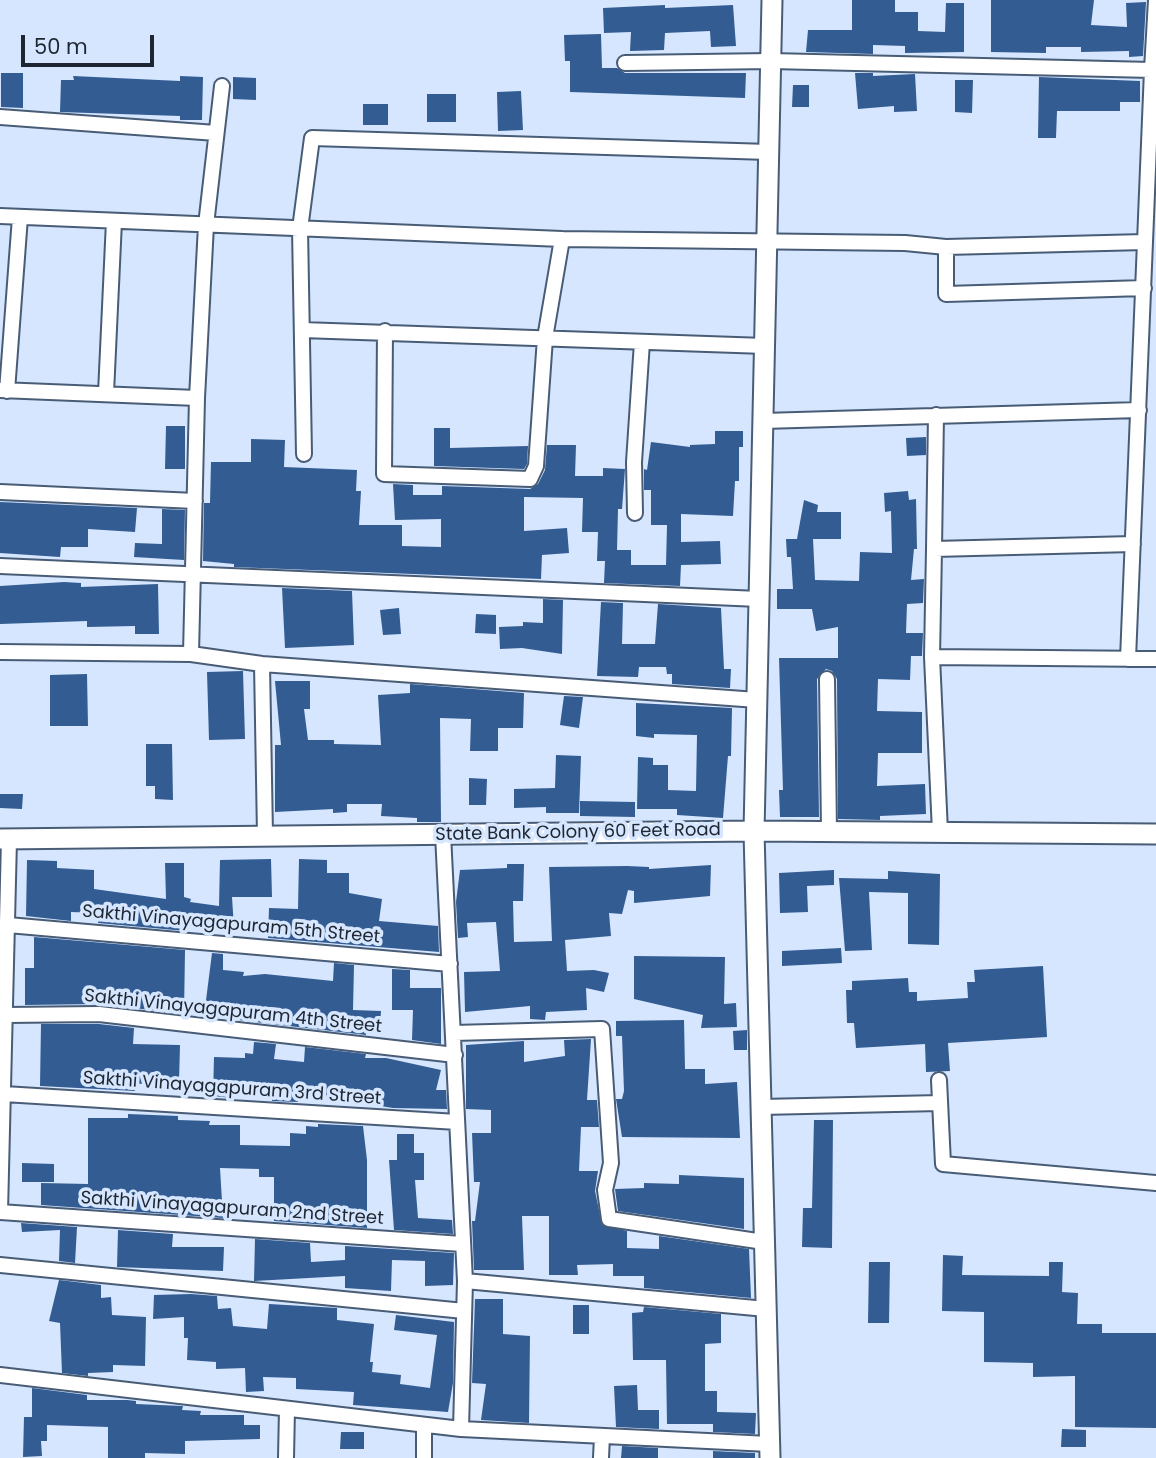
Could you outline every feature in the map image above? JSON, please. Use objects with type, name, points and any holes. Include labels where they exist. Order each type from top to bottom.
[{"type":"street","points":[[0,1375],[461,1429],[602,1436],[770,1451],[754,831],[772,0]]},
{"type":"street","points":[[1128,659],[1145,242],[1152,170],[1156,2]]},
{"type":"street","points":[[625,63],[771,61],[1154,70]]},
{"type":"street","points":[[191,654],[197,398],[206,225],[222,86]]},
{"type":"street","points":[[0,117],[216,133]]},
{"type":"street","points":[[304,454],[300,229],[312,138],[769,152]]},
{"type":"street","points":[[0,216],[562,239],[905,243],[946,247],[1145,242]]},
{"type":"street","points":[[20,217],[4,391],[197,398]]},
{"type":"street","points":[[106,393],[114,221]]},
{"type":"street","points":[[385,331],[384,474],[530,479],[536,467],[545,338],[562,239]]},
{"type":"street","points":[[946,247],[946,294],[1144,288]]},
{"type":"street","points":[[302,330],[765,346]]},
{"type":"street","points":[[635,513],[634,461],[642,342]]},
{"type":"street","points":[[763,421],[1139,410]]},
{"type":"street","points":[[936,415],[932,657],[940,832]]},
{"type":"street","points":[[0,492],[195,501]]},
{"type":"street","points":[[934,548],[1133,544]]},
{"type":"street","points":[[0,566],[759,600]]},
{"type":"street","points":[[0,652],[191,654],[262,664],[757,700]]},
{"type":"street","points":[[932,657],[1156,659]]},
{"type":"street","points":[[262,664],[265,835]]},
{"type":"street","points":[[827,679],[829,831]]},
{"type":"street","name":"State Bank Colony 60 Feet Road","points":[[5,839],[754,831],[1156,834]]},
{"type":"street","points":[[443,834],[465,1281],[461,1429]]},
{"type":"street","points":[[0,1212],[3,1032],[7,1015],[5,839]]},
{"type":"street","name":"Sakthi Vinayagapuram 5th Street","points":[[8,925],[450,964]]},
{"type":"street","name":"Sakthi Vinayagapuram 4th Street","points":[[7,1015],[99,1014],[455,1055]]},
{"type":"street","points":[[454,1033],[601,1029],[611,1163],[605,1190],[609,1219],[764,1242]]},
{"type":"street","points":[[939,1080],[943,1164],[1156,1183]]},
{"type":"street","name":"Sakthi Vinayagapuram 3rd Street","points":[[4,1094],[457,1122]]},
{"type":"street","points":[[761,1107],[940,1103]]},
{"type":"street","name":"Sakthi Vinayagapuram 2nd Street","points":[[0,1212],[462,1244]]},
{"type":"street","points":[[0,1265],[464,1311]]},
{"type":"street","points":[[465,1281],[766,1309]]},
{"type":"street","points":[[286,1458],[287,1409]]},
{"type":"street","points":[[424,1425],[424,1458]]},
{"type":"street","points":[[601,1458],[602,1436]]},
{"type":"building","points":[[852,0],[895,0],[895,12],[918,12],[918,31],[945,32],[946,3],[964,3],[964,52],[905,53],[905,46],[873,45],[873,54],[806,52],[808,30],[852,30]]},
{"type":"building","points":[[991,0],[1094,0],[1091,25],[1127,27],[1126,3],[1146,2],[1143,56],[1129,57],[1129,51],[1081,52],[1081,47],[1046,47],[1046,53],[991,52]]},
{"type":"building","points":[[665,5],[665,8],[733,5],[736,46],[711,47],[710,31],[665,33],[664,50],[630,51],[631,32],[604,33],[603,8]]},
{"type":"building","points":[[601,34],[602,68],[617,68],[625,73],[746,73],[745,98],[570,92],[570,61],[565,61],[564,35]]},
{"type":"building","points":[[1,73],[23,73],[23,108],[1,107]]},
{"type":"building","points":[[855,73],[873,73],[873,76],[915,74],[917,111],[894,112],[894,106],[858,109]]},
{"type":"building","points":[[73,76],[180,81],[180,76],[203,77],[202,120],[180,120],[180,116],[60,112],[61,80],[74,80]]},
{"type":"building","points":[[233,77],[256,78],[256,100],[233,99]]},
{"type":"building","points":[[1039,77],[1140,81],[1140,102],[1120,102],[1120,111],[1057,111],[1056,138],[1038,138]]},
{"type":"building","points":[[955,80],[973,80],[972,113],[955,112]]},
{"type":"building","points":[[793,85],[809,85],[809,107],[792,107]]},
{"type":"building","points":[[521,91],[523,130],[498,131],[497,92]]},
{"type":"building","points":[[427,94],[456,94],[456,122],[427,122]]},
{"type":"building","points":[[363,104],[388,104],[388,125],[363,125]]},
{"type":"building","points":[[166,426],[185,426],[185,469],[165,469]]},
{"type":"building","points":[[434,428],[450,428],[450,448],[528,446],[527,464],[524,469],[434,466]]},
{"type":"building","points":[[715,431],[743,431],[743,447],[739,447],[739,481],[735,481],[733,516],[681,514],[681,542],[720,541],[721,564],[681,565],[680,586],[604,583],[605,561],[597,561],[598,532],[582,532],[583,498],[524,497],[524,531],[567,528],[569,553],[542,555],[541,579],[234,567],[234,564],[203,561],[204,503],[210,503],[211,462],[251,462],[251,439],[285,440],[284,467],[357,470],[356,491],[361,491],[359,525],[402,525],[402,546],[441,547],[441,519],[395,520],[393,484],[413,485],[413,495],[442,495],[442,486],[530,489],[538,484],[545,470],[547,445],[576,445],[575,476],[603,476],[603,468],[625,469],[622,509],[618,509],[617,550],[631,550],[631,565],[666,565],[667,525],[651,525],[651,490],[644,490],[644,469],[647,470],[651,442],[690,447],[715,444]]},
{"type":"building","points":[[926,437],[926,455],[907,456],[906,438]]},
{"type":"building","points":[[908,491],[909,500],[916,499],[917,549],[914,549],[911,580],[924,579],[923,603],[907,604],[906,633],[923,633],[922,656],[911,656],[910,680],[878,679],[877,711],[922,712],[922,753],[878,753],[877,786],[925,784],[926,814],[880,816],[880,820],[838,819],[837,679],[832,671],[826,669],[817,679],[819,817],[780,817],[779,790],[783,790],[779,658],[838,658],[838,627],[816,631],[812,609],[777,609],[777,589],[793,589],[791,557],[787,557],[786,539],[797,539],[804,500],[818,505],[817,512],[841,512],[841,539],[813,539],[815,580],[859,581],[860,552],[892,553],[891,511],[885,512],[884,493]]},
{"type":"building","points":[[0,502],[137,508],[135,532],[88,529],[88,547],[61,547],[60,557],[0,553]]},
{"type":"building","points":[[162,509],[185,510],[184,560],[134,557],[135,543],[162,544]]},
{"type":"building","points":[[81,583],[81,587],[158,584],[159,634],[135,634],[135,626],[87,627],[87,621],[0,624],[0,586]]},
{"type":"building","points":[[282,588],[352,591],[354,645],[285,648]]},
{"type":"building","points":[[543,599],[563,600],[562,654],[522,648],[500,649],[499,627],[523,626],[523,622],[543,623]]},
{"type":"building","points":[[601,602],[623,603],[622,644],[655,644],[658,604],[721,608],[724,669],[731,669],[730,688],[672,684],[672,674],[667,674],[666,667],[639,667],[638,677],[597,676]]},
{"type":"building","points":[[399,608],[401,634],[383,635],[380,610]]},
{"type":"building","points":[[476,614],[496,615],[496,634],[475,633]]},
{"type":"building","points":[[243,671],[245,739],[209,740],[207,672]]},
{"type":"building","points":[[87,674],[88,726],[50,726],[50,675]]},
{"type":"building","points":[[275,681],[310,681],[310,709],[304,709],[308,740],[334,740],[334,744],[381,745],[378,695],[410,693],[410,684],[524,693],[523,728],[498,728],[498,751],[470,751],[471,719],[440,718],[441,822],[417,822],[417,818],[381,816],[382,804],[347,804],[347,812],[333,813],[333,809],[275,812],[275,745],[281,745]]},
{"type":"building","points":[[564,696],[583,697],[579,728],[560,725]]},
{"type":"building","points":[[636,703],[732,708],[731,756],[728,756],[723,818],[677,815],[677,809],[637,809],[638,757],[653,758],[653,765],[668,765],[668,790],[696,791],[697,735],[654,734],[654,738],[636,736]]},
{"type":"building","points":[[146,744],[172,744],[173,800],[155,799],[155,786],[146,786]]},
{"type":"building","points":[[556,755],[581,756],[579,813],[546,813],[546,807],[514,808],[514,789],[555,788]]},
{"type":"building","points":[[469,778],[487,779],[486,805],[469,805]]},
{"type":"building","points":[[0,794],[23,794],[22,809],[0,808]]},
{"type":"building","points":[[580,801],[635,802],[635,817],[580,816]]},
{"type":"building","points":[[271,859],[272,897],[232,897],[234,928],[212,930],[212,927],[186,923],[186,931],[98,923],[99,913],[71,912],[71,921],[26,916],[27,860],[57,861],[57,868],[94,870],[94,889],[166,899],[165,863],[184,863],[184,897],[191,899],[190,902],[219,906],[220,860]]},
{"type":"building","points":[[299,859],[327,860],[327,873],[349,873],[349,893],[382,899],[379,921],[438,926],[439,952],[268,938],[269,908],[298,909]]},
{"type":"building","points":[[507,864],[524,864],[523,901],[513,901],[514,942],[552,941],[549,867],[627,866],[649,869],[711,865],[710,896],[634,903],[634,891],[628,890],[622,914],[609,913],[611,936],[565,940],[567,971],[594,970],[609,973],[604,992],[586,988],[587,1010],[546,1012],[545,1020],[530,1019],[530,1006],[465,1012],[464,972],[500,971],[496,922],[467,923],[468,937],[458,938],[456,902],[460,870],[507,868]]},
{"type":"building","points":[[834,870],[834,885],[807,886],[808,912],[780,913],[779,873]]},
{"type":"building","points":[[888,871],[940,874],[939,945],[908,944],[908,893],[869,892],[872,950],[845,951],[839,878],[888,879]]},
{"type":"building","points":[[34,937],[185,950],[184,1014],[100,1004],[25,1005],[25,968],[34,968]]},
{"type":"building","points":[[841,948],[842,963],[782,966],[782,951]]},
{"type":"building","points":[[212,953],[223,954],[223,970],[244,972],[243,976],[265,974],[333,981],[334,963],[354,965],[353,1010],[381,1011],[380,1025],[366,1025],[366,1035],[204,1016]]},
{"type":"building","points":[[634,956],[725,957],[724,1004],[736,1003],[737,1027],[701,1028],[703,1015],[634,999]]},
{"type":"building","points":[[1043,966],[1047,1037],[948,1043],[950,1071],[926,1072],[925,1044],[856,1048],[854,1023],[847,1023],[846,990],[852,990],[852,981],[908,978],[909,992],[917,992],[917,1001],[968,998],[967,982],[975,982],[974,970]]},
{"type":"building","points":[[392,969],[410,970],[410,988],[441,988],[441,1044],[412,1040],[413,1010],[392,1010]]},
{"type":"building","points":[[684,1020],[685,1069],[705,1069],[705,1084],[737,1082],[740,1138],[622,1137],[616,1099],[622,1099],[624,1091],[622,1036],[616,1036],[616,1021]]},
{"type":"building","points":[[41,1024],[99,1024],[134,1028],[133,1044],[180,1045],[179,1082],[135,1084],[135,1091],[40,1086]]},
{"type":"building","points":[[747,1030],[747,1050],[734,1050],[733,1031]]},
{"type":"building","points":[[591,1039],[587,1100],[597,1100],[599,1127],[581,1127],[579,1171],[598,1171],[595,1191],[602,1225],[627,1231],[627,1248],[659,1249],[659,1236],[749,1249],[751,1298],[644,1288],[644,1276],[613,1276],[613,1264],[577,1265],[578,1275],[549,1275],[549,1216],[522,1216],[524,1270],[474,1270],[472,1221],[475,1221],[480,1182],[474,1182],[472,1133],[491,1133],[491,1110],[466,1109],[466,1045],[524,1041],[524,1062],[565,1056],[564,1040]]},
{"type":"building","points":[[254,1042],[276,1044],[274,1059],[304,1062],[305,1047],[366,1054],[365,1058],[386,1058],[441,1070],[436,1090],[446,1090],[447,1109],[393,1108],[299,1093],[298,1102],[272,1101],[272,1089],[234,1090],[232,1098],[213,1096],[214,1057],[245,1058],[245,1053],[253,1054]]},
{"type":"building","points":[[128,1114],[178,1116],[178,1120],[210,1121],[209,1125],[240,1125],[240,1145],[290,1146],[290,1133],[306,1134],[306,1126],[318,1127],[318,1124],[363,1126],[367,1160],[367,1228],[274,1221],[274,1177],[259,1177],[259,1169],[220,1168],[223,1218],[41,1205],[41,1183],[88,1184],[88,1118],[128,1118]]},
{"type":"building","points":[[814,1120],[833,1120],[832,1248],[802,1247],[803,1208],[812,1208]]},
{"type":"building","points":[[397,1134],[414,1134],[414,1153],[424,1153],[424,1180],[415,1180],[418,1218],[452,1220],[453,1234],[394,1230],[389,1160],[397,1160]]},
{"type":"building","points":[[22,1163],[54,1164],[54,1182],[22,1182]]},
{"type":"building","points":[[679,1175],[744,1178],[744,1229],[618,1211],[615,1189],[644,1188],[644,1183],[679,1184]]},
{"type":"building","points":[[21,1223],[77,1227],[75,1263],[59,1261],[60,1230],[22,1232]]},
{"type":"building","points":[[118,1230],[173,1234],[172,1247],[224,1247],[223,1271],[117,1267]]},
{"type":"building","points":[[255,1239],[310,1243],[311,1262],[345,1260],[345,1246],[454,1253],[453,1285],[425,1286],[425,1261],[392,1260],[391,1291],[345,1288],[345,1276],[254,1281]]},
{"type":"building","points":[[943,1255],[963,1256],[962,1275],[1049,1276],[1049,1262],[1063,1262],[1062,1292],[1078,1293],[1077,1324],[1102,1324],[1102,1333],[1156,1333],[1156,1428],[1075,1427],[1075,1376],[1033,1377],[1033,1363],[984,1362],[984,1312],[942,1311]]},
{"type":"building","points":[[869,1262],[890,1262],[889,1323],[868,1323]]},
{"type":"building","points":[[59,1280],[101,1285],[101,1298],[111,1297],[112,1315],[146,1317],[145,1366],[113,1365],[113,1372],[88,1373],[88,1376],[62,1373],[60,1323],[49,1321]]},
{"type":"building","points":[[154,1295],[217,1296],[218,1309],[231,1308],[233,1326],[267,1329],[269,1304],[337,1308],[337,1320],[374,1324],[370,1362],[373,1362],[372,1372],[401,1375],[400,1384],[430,1388],[437,1335],[394,1330],[396,1315],[454,1322],[453,1383],[448,1412],[353,1405],[354,1392],[296,1389],[296,1378],[263,1377],[264,1391],[246,1392],[245,1368],[216,1369],[216,1362],[187,1360],[188,1338],[184,1338],[184,1317],[153,1319]]},
{"type":"building","points":[[475,1299],[503,1299],[503,1334],[530,1336],[529,1423],[481,1420],[486,1384],[472,1383]]},
{"type":"building","points":[[573,1305],[589,1305],[589,1334],[573,1334]]},
{"type":"building","points":[[644,1307],[721,1314],[721,1343],[705,1344],[705,1391],[717,1391],[717,1412],[756,1413],[755,1434],[713,1432],[713,1424],[667,1424],[666,1360],[633,1360],[632,1313],[643,1312]]},
{"type":"building","points":[[637,1385],[638,1410],[659,1410],[659,1429],[616,1427],[614,1386]]},
{"type":"building","points":[[32,1388],[87,1395],[87,1400],[127,1400],[136,1401],[136,1404],[183,1406],[182,1410],[201,1411],[200,1415],[244,1415],[244,1425],[260,1425],[260,1439],[185,1441],[185,1454],[145,1453],[145,1458],[108,1458],[108,1427],[47,1425],[47,1441],[41,1441],[42,1456],[23,1457],[24,1417],[32,1417]]},
{"type":"building","points":[[1062,1429],[1086,1430],[1086,1447],[1061,1447]]},
{"type":"building","points":[[341,1432],[364,1432],[364,1449],[340,1449]]},
{"type":"building","points":[[622,1446],[658,1448],[658,1458],[621,1458]]},
{"type":"building","points":[[713,1451],[755,1453],[755,1458],[713,1458]]}]
